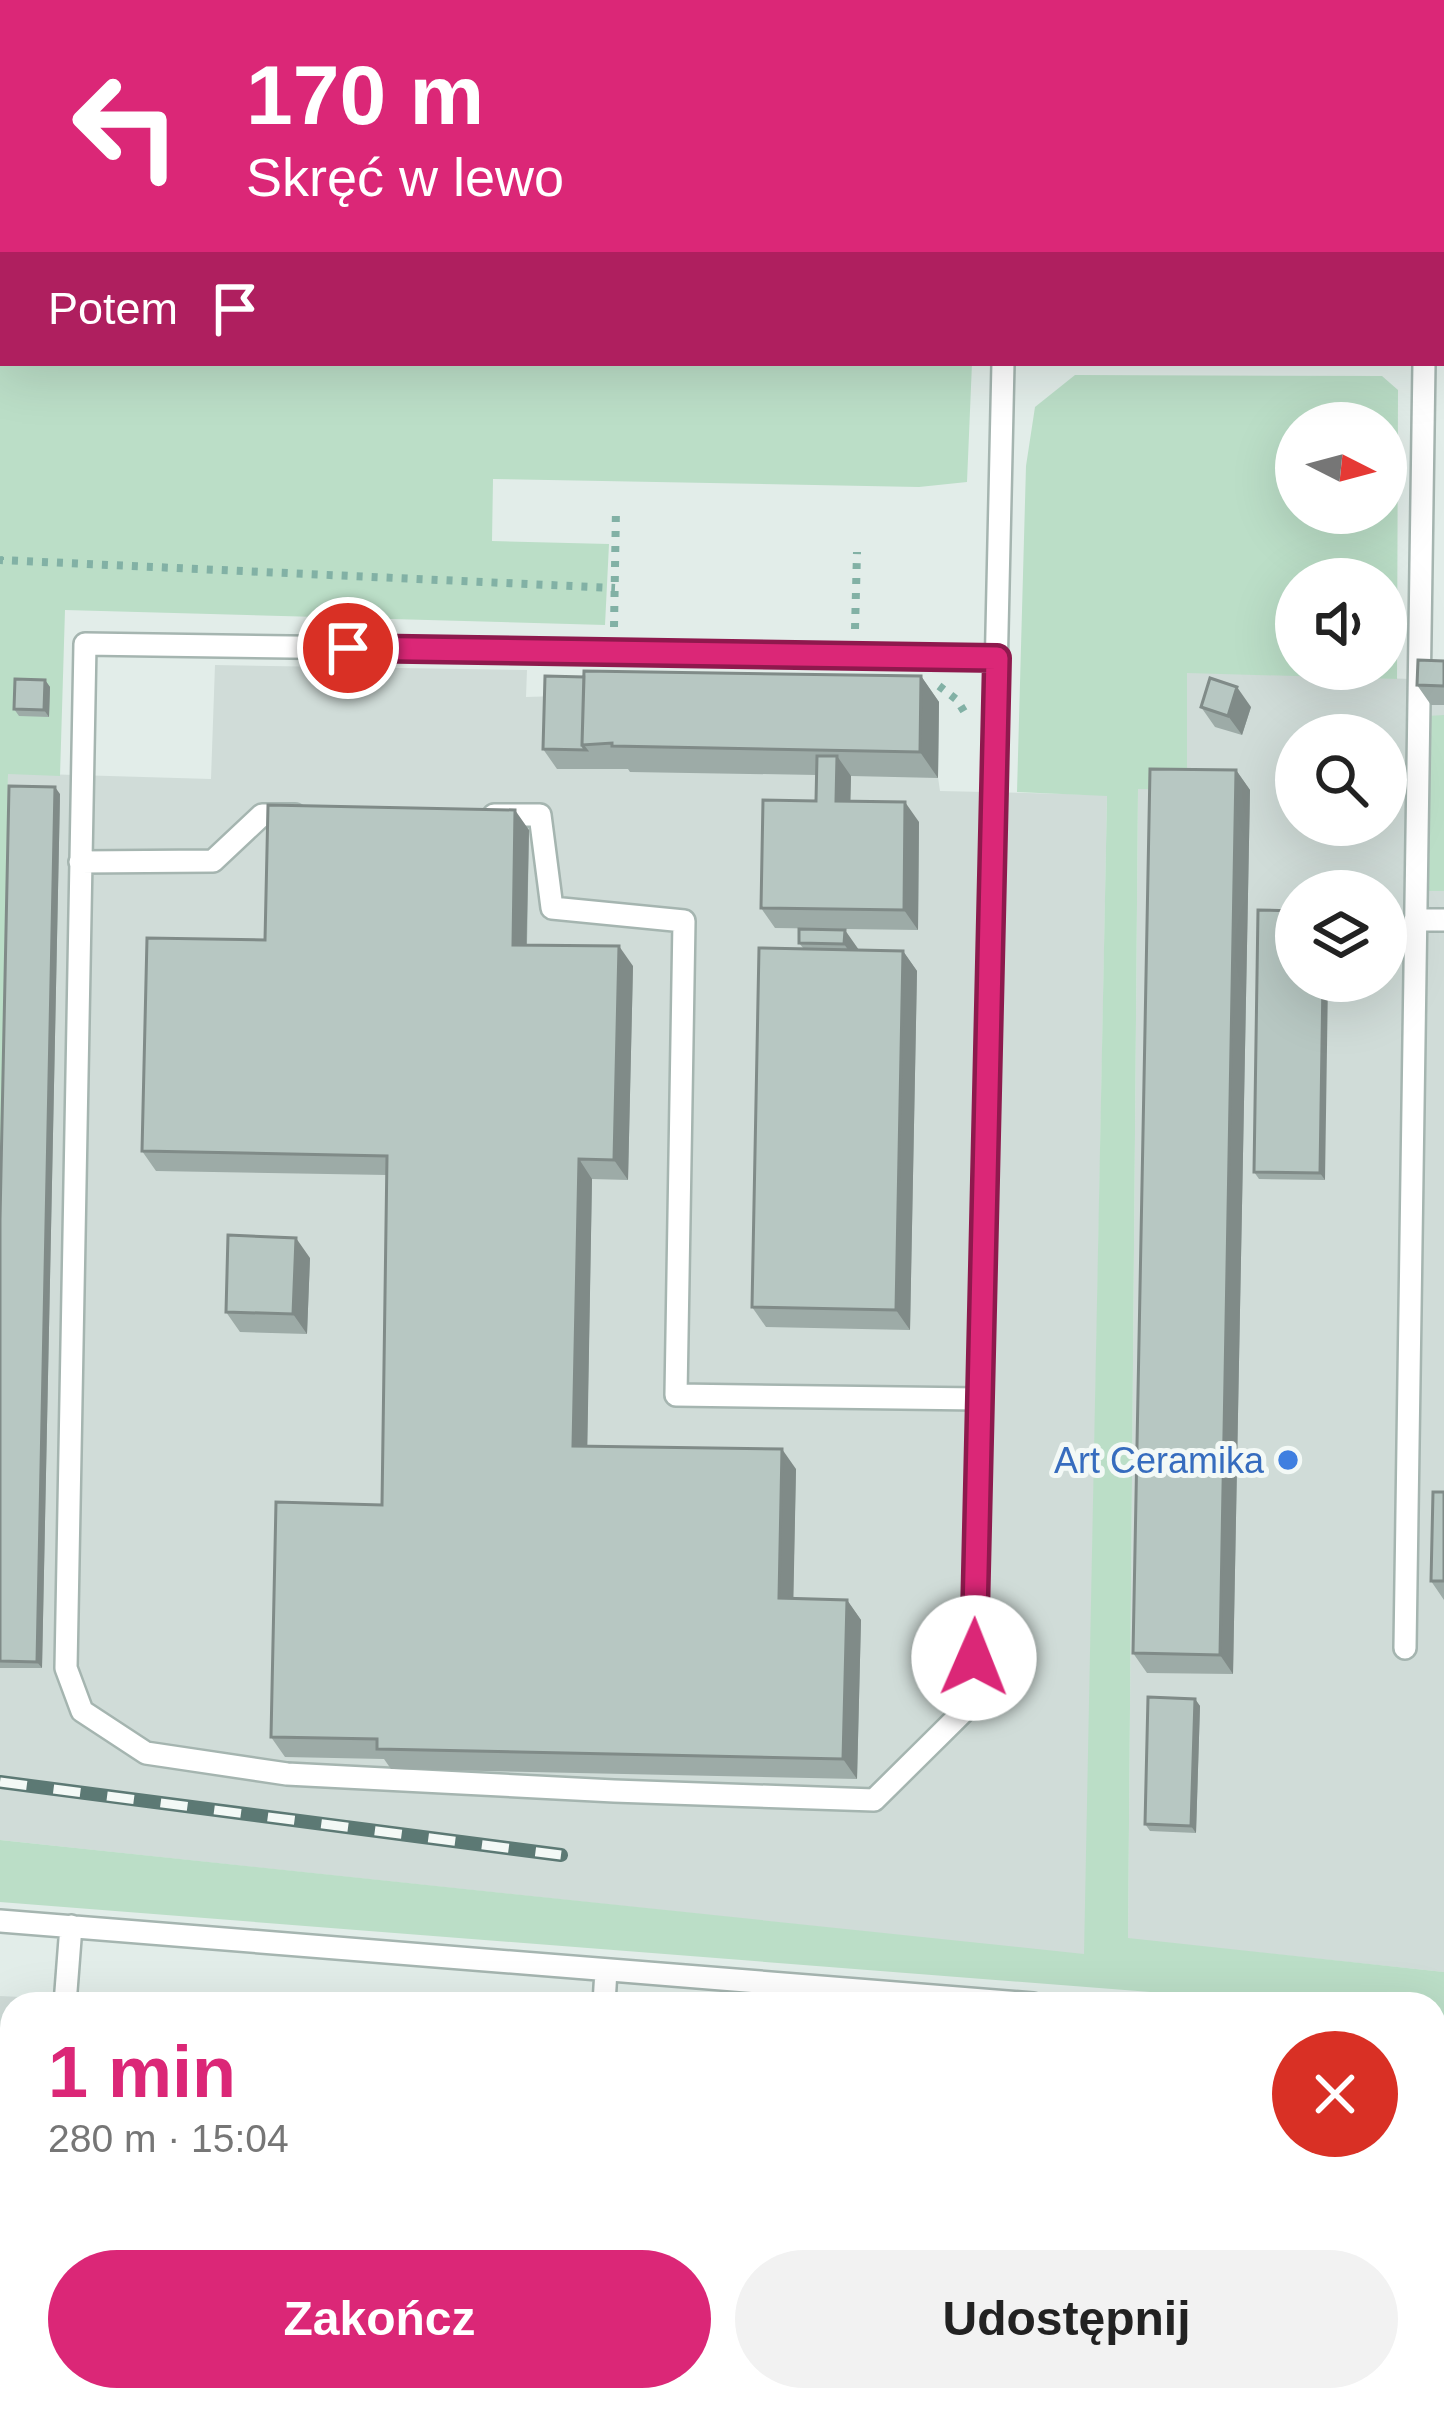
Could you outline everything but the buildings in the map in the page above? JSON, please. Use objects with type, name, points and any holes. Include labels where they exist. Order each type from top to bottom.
[{"type":"lane","points":[[997,658],[85,644],[66,1668],[82,1711],[146,1753],[287,1774],[874,1799],[973,1702],[997,658],[1003,366]]},
{"type":"lane","points":[[1405,1648],[1424,366]]},
{"type":"lane","points":[[80,862],[213,861],[262,815],[308,815]]},
{"type":"lane","points":[[470,815],[540,815],[552,908],[684,921],[676,1395],[980,1399]]},
{"type":"lane","points":[[1415,920],[1444,920]]},
{"type":"lane","points":[[0,1921],[882,1992]]},
{"type":"lane","points":[[66,1992],[70,1926]]},
{"type":"lane","points":[[605,1992],[606,1970]]},
{"type":"path","points":[[614,629],[616,509]]},
{"type":"path","points":[[854,634],[857,552]]},
{"type":"path","points":[[0,560],[616,588]]},
{"type":"path","points":[[926,680],[957,700],[969,724]]},
{"type":"shaded area","points":[[215,665],[527,670],[526,697],[559,696],[938,777],[940,791],[1107,795],[1085,1955],[0,1840],[0,1220],[8,773],[211,779]]},
{"type":"shaded area","name":"Art Ceramika","points":[[1187,672],[1275,675],[1275,690],[1407,690],[1407,679],[1444,680],[1444,1972],[1128,1939],[1138,789],[1186,789]]},
{"type":"green space","points":[[0,366],[972,366],[967,482],[919,487],[493,479],[492,541],[609,544],[605,625],[65,610],[60,776],[8,774],[0,1260]]},
{"type":"green space","points":[[1075,375],[1382,376],[1398,390],[1398,402],[1275,402],[1275,534],[1398,534],[1397,558],[1275,558],[1275,676],[1187,673],[1187,790],[1138,789],[1128,1938],[1444,1972],[1444,1992],[1150,1992],[0,1902],[0,1840],[1084,1954],[1107,796],[1017,792],[1026,466],[1035,407]]},
{"type":"green space","points":[[1444,715],[1444,891],[1429,891],[1427,716]]},
{"type":"railway","points":[[0,1782],[561,1855]]},
{"type":"place","name":"Art Ceramika","points":[[1288,1460]]},
{"type":"route","points":[[348,648],[997,658],[974,1658]]}]
